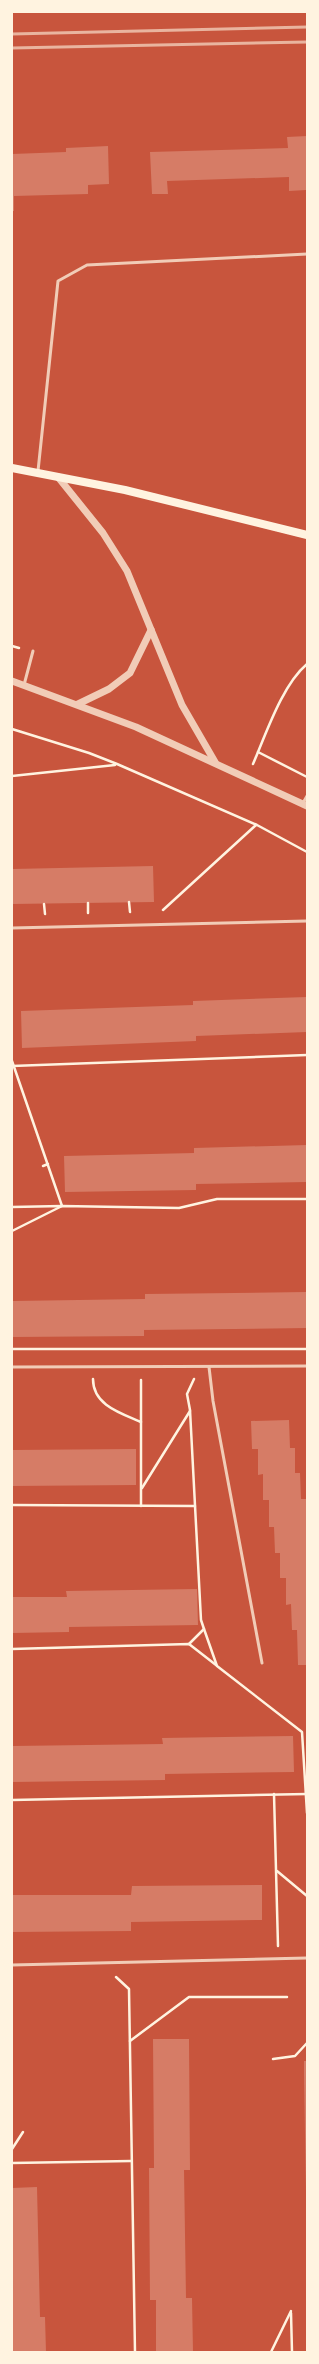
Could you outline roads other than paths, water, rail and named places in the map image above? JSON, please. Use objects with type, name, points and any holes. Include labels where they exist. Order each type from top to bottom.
[{"type":"main road","points":[[12,468],[177,502],[307,535]]},
{"type":"street","points":[[58,477],[116,552],[136,591],[182,705],[215,762]]},
{"type":"street","points":[[78,704],[109,689],[130,673],[151,630]]},
{"type":"street","points":[[12,682],[78,704],[136,727],[215,762],[305,805]]},
{"type":"lane","points":[[38,473],[58,281],[87,265],[307,254]]},
{"type":"lane","points":[[24,685],[33,651]]},
{"type":"lane","points":[[305,805],[307,796]]},
{"type":"lane","points":[[12,928],[307,921]]},
{"type":"lane","points":[[12,1367],[307,1366]]},
{"type":"lane","points":[[209,1367],[212,1401],[262,1663]]},
{"type":"lane","points":[[12,1965],[307,1958]]},
{"type":"railway","points":[[12,34],[307,27]]},
{"type":"railway","points":[[12,48],[307,42]]}]
